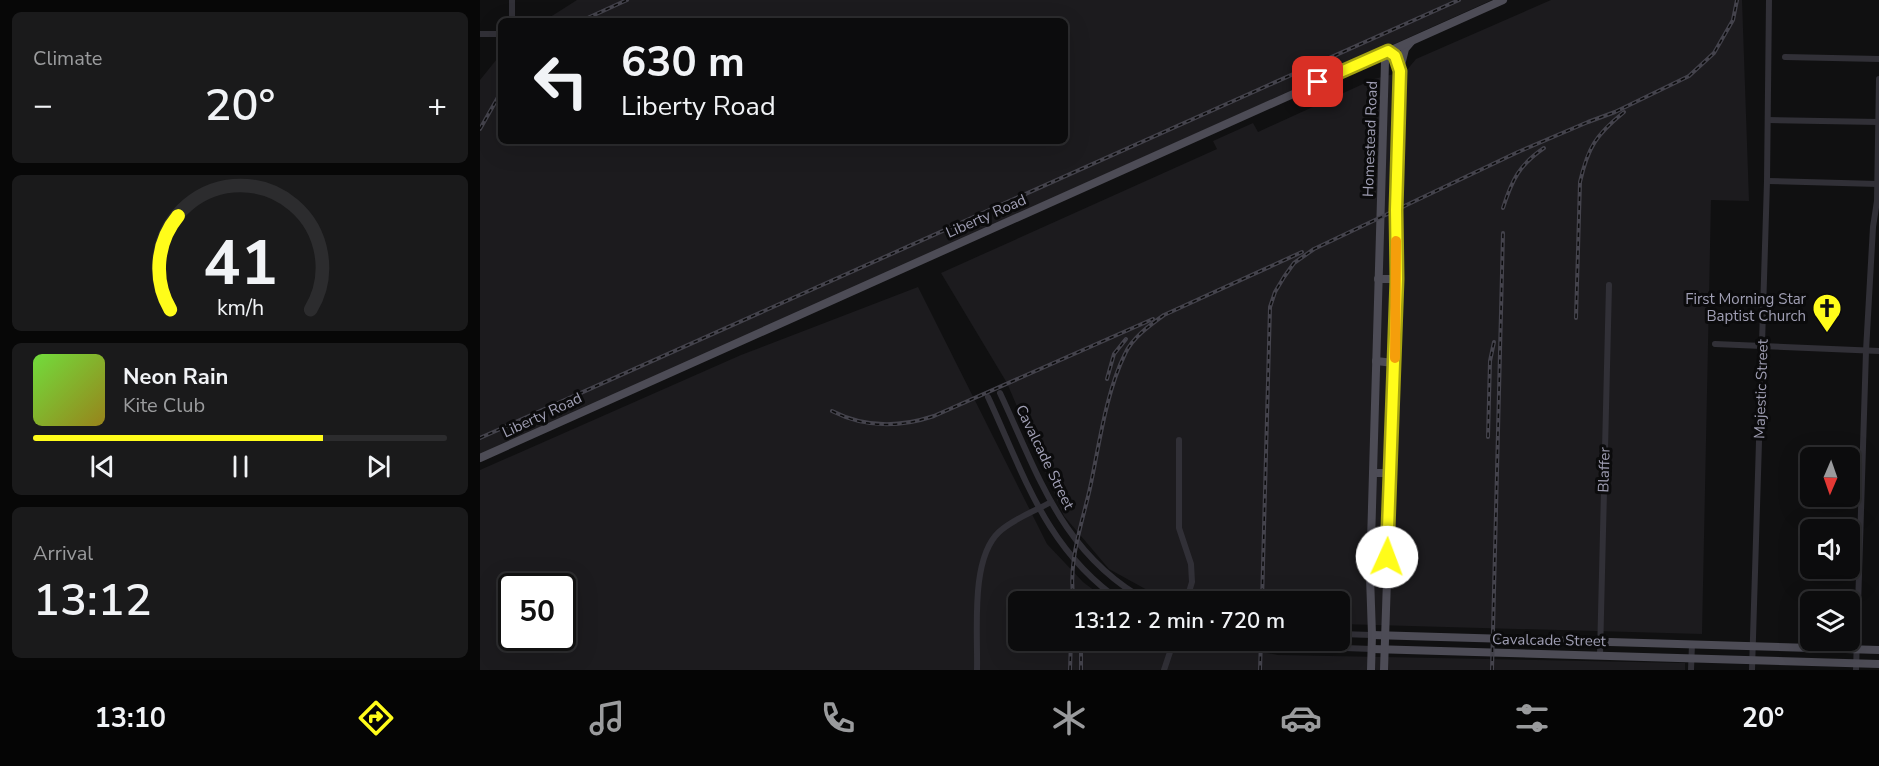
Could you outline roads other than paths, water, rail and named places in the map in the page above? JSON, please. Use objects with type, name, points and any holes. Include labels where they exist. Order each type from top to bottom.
[{"type":"main road","name":"Liberty Road","points":[[480,458],[1503,0]]},
{"type":"main road","points":[[1400,71],[1404,50],[1412,41]]},
{"type":"main road","name":"Homestead Road","points":[[1371,670],[1371,535],[1378,279],[1385,60],[1388,51],[1395,56],[1400,71],[1396,210],[1397,279],[1384,670]]},
{"type":"main road","points":[[1355,66],[1373,64],[1380,67],[1385,75]]},
{"type":"main road","points":[[1383,138],[1398,138]]},
{"type":"main road","points":[[1378,279],[1397,279]]},
{"type":"main road","points":[[1376,361],[1394,363]]},
{"type":"main road","points":[[1373,473],[1390,473]]},
{"type":"main road","points":[[1371,535],[1388,536]]},
{"type":"main road","name":"Cavalcade Street","points":[[1372,635],[1800,647]]},
{"type":"main road","name":"Cavalcade Street","points":[[1372,649],[1691,657],[1856,667],[1879,664]]},
{"type":"main road","name":"Cavalcade Street","points":[[1860,649],[1879,650]]},
{"type":"street","points":[[512,0],[512,18]]},
{"type":"street","name":"Majestic Street","points":[[1752,670],[1767,181],[1769,0]]},
{"type":"street","points":[[480,34],[498,34]]},
{"type":"street","points":[[1785,57],[1879,59]]},
{"type":"street","points":[[1858,591],[1866,351],[1873,227],[1878,184],[1879,79]]},
{"type":"street","points":[[1768,120],[1878,122]]},
{"type":"street","points":[[1767,181],[1878,184]]},
{"type":"street","name":"Blaffer","points":[[1600,655],[1609,285]]},
{"type":"street","points":[[1715,344],[1879,351]]},
{"type":"street","name":"Cavalcade Street","points":[[1000,393],[1051,502],[1066,527],[1090,557],[1129,590]]},
{"type":"street","name":"Cavalcade Street","points":[[988,397],[1049,528],[1074,561],[1108,591]]},
{"type":"street","points":[[998,418],[1010,413]]},
{"type":"street","points":[[1179,440],[1179,528],[1191,564],[1192,582],[1189,591]]},
{"type":"street","points":[[977,670],[978,583],[986,551],[1000,531],[1019,518],[1051,502]]},
{"type":"street","name":"Cavalcade Street","points":[[1350,634],[1372,635]]},
{"type":"street","points":[[1691,670],[1692,644]]},
{"type":"street","name":"Cavalcade Street","points":[[1350,648],[1372,649]]},
{"type":"street","points":[[1164,670],[1170,651]]},
{"type":"street","points":[[1856,651],[1856,667]]},
{"type":"railway","points":[[588,18],[627,0]]},
{"type":"railway","points":[[480,438],[1459,0]]},
{"type":"railway","points":[[1262,591],[1270,307],[1275,292],[1294,263],[1314,249],[1518,152],[1615,112],[1689,76],[1714,53],[1733,20],[1737,0]]},
{"type":"railway","points":[[480,129],[498,97]]},
{"type":"railway","points":[[1576,318],[1580,182],[1586,160],[1595,142],[1606,128],[1624,112]]},
{"type":"railway","points":[[1503,208],[1522,167],[1544,148]]},
{"type":"railway","points":[[1492,670],[1503,233]]},
{"type":"railway","points":[[1072,591],[1076,544],[1108,402],[1118,369],[1128,348],[1142,332],[1164,315],[1302,252]]},
{"type":"railway","points":[[832,411],[844,417],[869,423],[895,424],[921,420],[1153,319]]},
{"type":"railway","points":[[1107,379],[1114,354],[1126,339]]},
{"type":"railway","points":[[1488,437],[1490,361],[1494,342]]},
{"type":"railway","points":[[1070,670],[1071,651]]},
{"type":"railway","points":[[1081,651],[1081,670]]},
{"type":"railway","points":[[1260,670],[1261,651]]},
{"type":"place","name":"First Morning Star Baptist Church","points":[[1827,334]]}]
